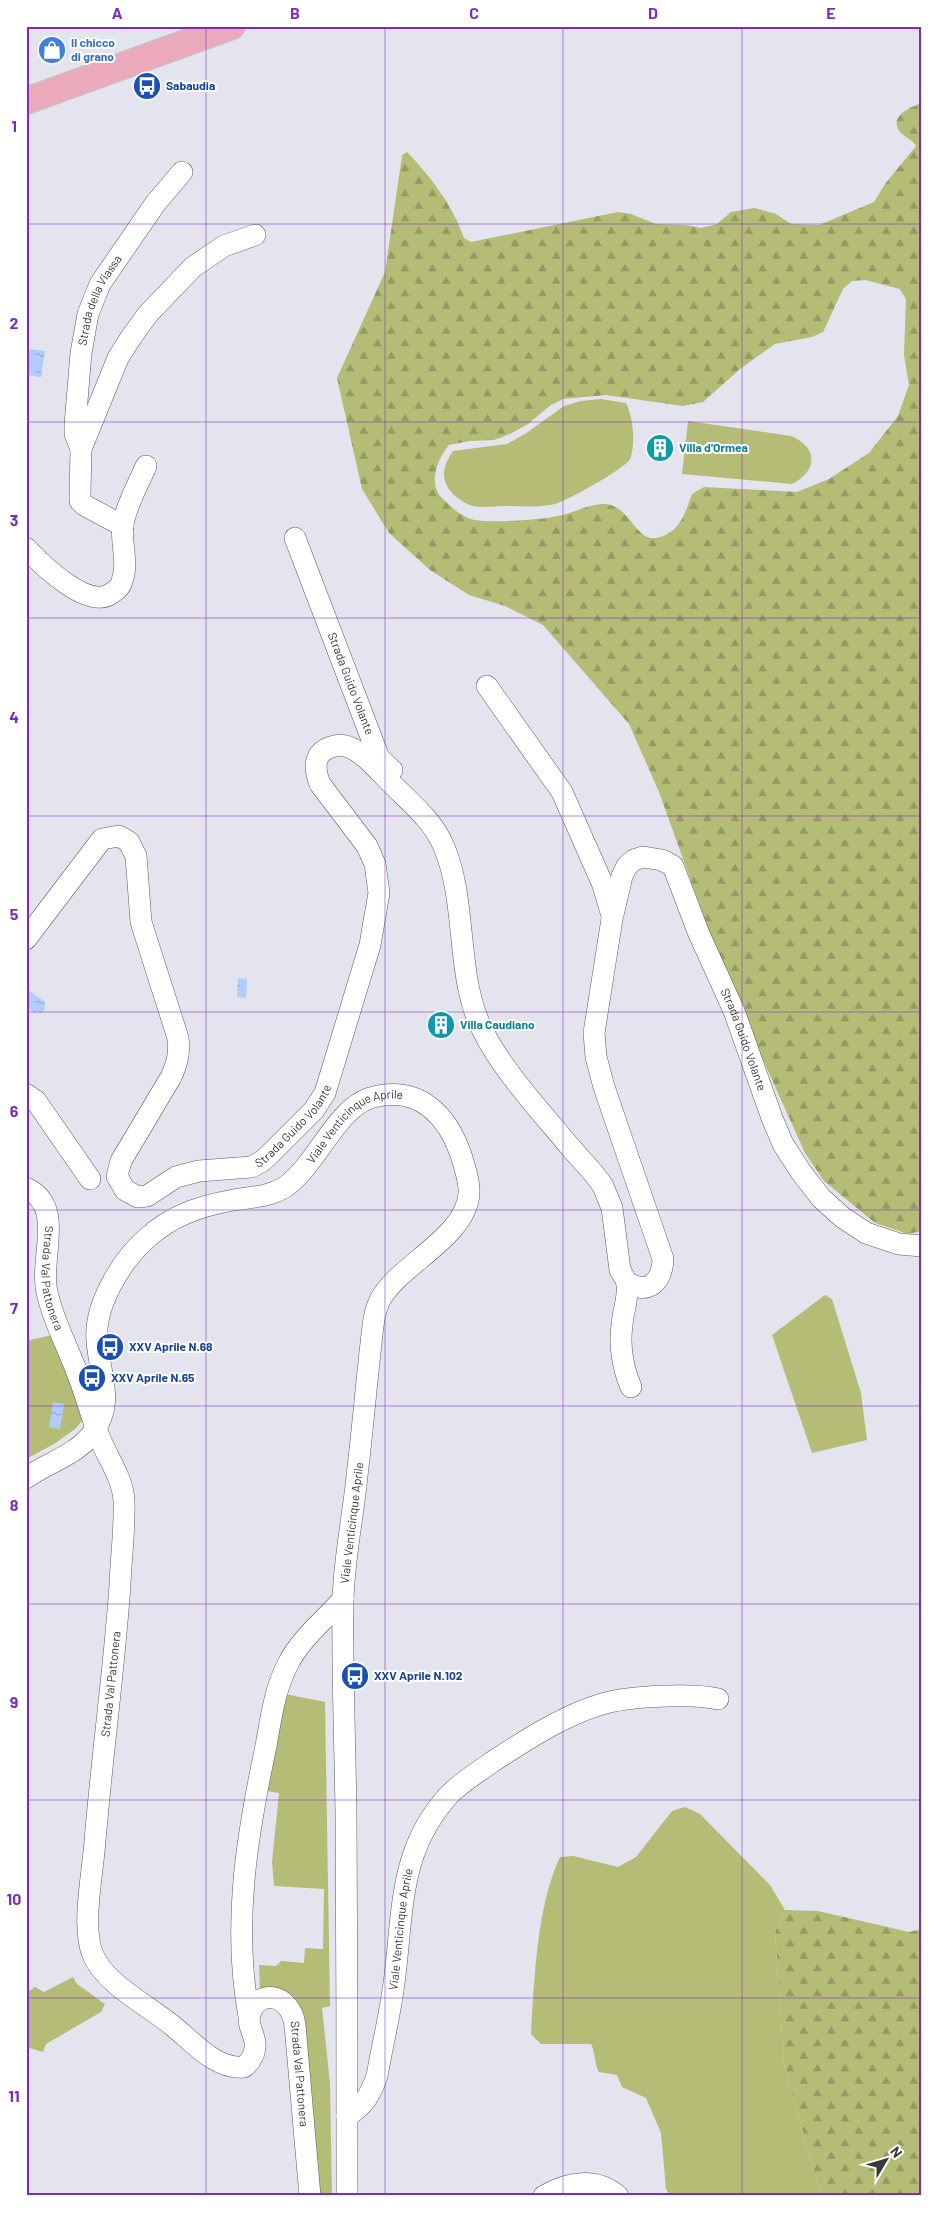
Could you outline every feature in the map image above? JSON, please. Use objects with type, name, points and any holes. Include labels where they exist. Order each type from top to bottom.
[{"type":"main road","points":[[26,101],[232,26]]},
{"type":"street","name":"Strada della Viassa","points":[[123,526],[92,511],[80,501],[81,449],[74,425],[81,353],[88,314],[100,284],[155,204],[182,172]]},
{"type":"street","name":"Strada della Viassa","points":[[81,449],[118,358],[148,314],[193,267],[224,246],[255,235]]},
{"type":"street","points":[[26,548],[42,565],[66,582],[96,598],[104,598],[120,586],[123,581],[123,526],[126,509],[146,466]]},
{"type":"street","name":"Strada Guido Volante","points":[[295,538],[380,758],[422,798],[425,804],[422,814]]},
{"type":"street","name":"Strada Guido Volante","points":[[488,686],[562,792],[603,885],[612,919]]},
{"type":"street","name":"Strada Guido Volante","points":[[26,939],[102,839],[119,836],[129,842],[136,856],[141,922],[178,1038],[180,1050],[177,1064],[171,1077],[121,1161],[117,1176],[125,1190],[138,1197],[147,1196],[176,1178],[199,1171],[251,1167],[261,1162],[314,1110],[325,1093],[370,945],[378,910],[379,894],[375,864],[367,846],[320,784],[316,772],[318,756],[324,750],[343,744],[352,748],[422,814],[444,846],[452,874],[471,1000],[476,1016],[493,1049],[505,1066],[603,1186],[612,1208],[620,1270],[622,1277],[627,1282],[638,1287],[654,1284],[659,1278],[663,1259],[596,1057],[595,1020],[612,919],[622,876],[627,866],[634,860],[643,857],[662,860],[672,866],[699,934],[734,1011],[772,1118],[783,1144],[801,1172],[821,1198],[842,1217],[866,1233],[899,1244],[922,1246]]},
{"type":"street","points":[[26,1094],[36,1101],[90,1179]]},
{"type":"street","name":"Viale Venticinque Aprile","points":[[26,1478],[74,1451],[86,1442],[96,1429],[106,1401],[97,1344],[98,1320],[109,1291],[120,1270],[135,1249],[146,1238],[167,1222],[199,1207],[278,1191],[290,1183],[302,1171],[345,1116],[359,1103],[386,1095],[405,1095],[420,1101],[436,1111],[448,1126],[457,1144],[465,1168],[469,1194],[466,1208],[449,1232],[392,1285],[378,1304],[370,1352],[343,1599],[347,2196]]},
{"type":"street","name":"Strada Val Pattonera","points":[[26,1188],[38,1195],[47,1208],[46,1291],[55,1320],[77,1372],[96,1429],[118,1476],[124,1498],[117,1625],[98,1800],[88,1919],[92,1953],[98,1965],[108,1977],[217,2062],[236,2068],[244,2067],[250,2062],[256,2046],[245,1997],[242,1914]]},
{"type":"street","name":"Strada Guido Volante","points":[[627,1282],[629,1296],[621,1326],[624,1366],[631,1388]]},
{"type":"street","name":"Viale Venticinque Aprile","points":[[242,1914],[242,1884],[248,1834],[278,1690],[286,1667],[295,1652],[343,1599]]},
{"type":"street","name":"Viale Venticinque Aprile","points":[[347,2116],[361,2108],[377,2076],[393,1990],[409,1871],[413,1855],[435,1814],[448,1796],[470,1777],[533,1736],[581,1711],[604,1703],[625,1699],[700,1696],[718,1699]]},
{"type":"street","name":"Strada Val Pattonera","points":[[249,2016],[256,2003],[270,1997],[276,1997],[283,2002],[294,2018],[310,2196]]},
{"type":"street","points":[[544,2196],[562,2186],[577,2182],[594,2184],[610,2189],[618,2196]]},
{"type":"green space","points":[[922,103],[922,1231],[908,1234],[875,1223],[824,1181],[805,1153],[724,973],[659,792],[629,724],[543,625],[505,606],[469,595],[430,570],[389,533],[362,489],[337,378],[385,272],[402,155],[407,152],[440,192],[454,215],[464,238],[471,242],[618,212],[631,214],[656,224],[686,225],[701,228],[717,224],[731,212],[755,208],[776,214],[791,224],[819,225],[874,202],[885,184],[916,146],[901,133],[897,127],[897,122],[902,113]],"holes":[[[865,280],[900,289],[906,299],[904,355],[909,385],[898,416],[869,453],[829,479],[797,492],[704,487],[692,494],[684,516],[676,528],[664,536],[656,538],[649,538],[642,534],[619,509],[611,505],[602,504],[585,507],[564,515],[540,519],[482,521],[470,519],[460,514],[437,491],[435,484],[436,470],[441,456],[449,445],[470,441],[494,440],[510,434],[528,424],[551,405],[563,399],[606,395],[683,406],[703,402],[740,369],[775,344],[812,337],[823,332],[843,289],[852,281]]]},
{"type":"green space","points":[[601,399],[626,403],[632,423],[633,446],[630,459],[596,484],[562,502],[536,506],[471,506],[459,499],[448,488],[444,474],[448,459],[453,451],[507,444],[525,434],[564,406],[581,401]]},
{"type":"green space","points":[[688,421],[791,436],[806,446],[810,453],[810,466],[807,473],[801,479],[792,484],[682,474]]},
{"type":"green space","points":[[825,1295],[832,1299],[861,1393],[867,1440],[812,1453],[772,1335]]},
{"type":"green space","points":[[52,1335],[73,1388],[82,1421],[75,1429],[54,1444],[26,1459],[26,1341]]},
{"type":"green space","points":[[285,1694],[325,1702],[330,2006],[322,2008],[330,2083],[332,2196],[320,2196],[302,2025],[260,1992],[259,1965],[276,1966],[281,1961],[304,1963],[305,1948],[323,1949],[324,1889],[274,1886],[272,1862],[279,1793],[261,1790]]},
{"type":"green space","points":[[685,1807],[700,1814],[770,1885],[785,1910],[775,1932],[784,2065],[821,2196],[670,2196],[666,2189],[661,2133],[646,2098],[622,2087],[617,2075],[599,2072],[591,2044],[541,2044],[531,2034],[538,1944],[546,1897],[560,1857],[573,1856],[618,1867],[636,1857],[672,1811]]},
{"type":"green space","points":[[785,1910],[818,1911],[909,1932],[922,1929],[922,2196],[821,2196],[784,2065],[775,1932]]},
{"type":"green space","points":[[73,1977],[77,1984],[105,2004],[101,2012],[46,2044],[43,2052],[26,2047],[26,1993],[35,1987],[44,1992]]},
{"type":"water","points":[[30,349],[45,351],[41,377],[26,375]]},
{"type":"water","points":[[238,978],[247,979],[246,998],[237,997]]},
{"type":"water","points":[[26,988],[45,1002],[44,1011],[41,1013],[37,1011],[35,1013],[26,1006]]},
{"type":"water","points":[[53,1402],[64,1404],[60,1429],[49,1427]]},
{"type":"place","name":"Il chicco di grano","points":[[52,50]]},
{"type":"place","name":"Sabaudia","points":[[147,86]]},
{"type":"place","name":"Villa d'Ormea","points":[[660,448]]},
{"type":"place","name":"Villa Caudiano","points":[[441,1025]]},
{"type":"place","name":"XXV Aprile N.68","points":[[110,1347]]},
{"type":"place","name":"XXV Aprile N.65","points":[[92,1378]]},
{"type":"place","name":"XXV Aprile N.102","points":[[355,1676]]}]
